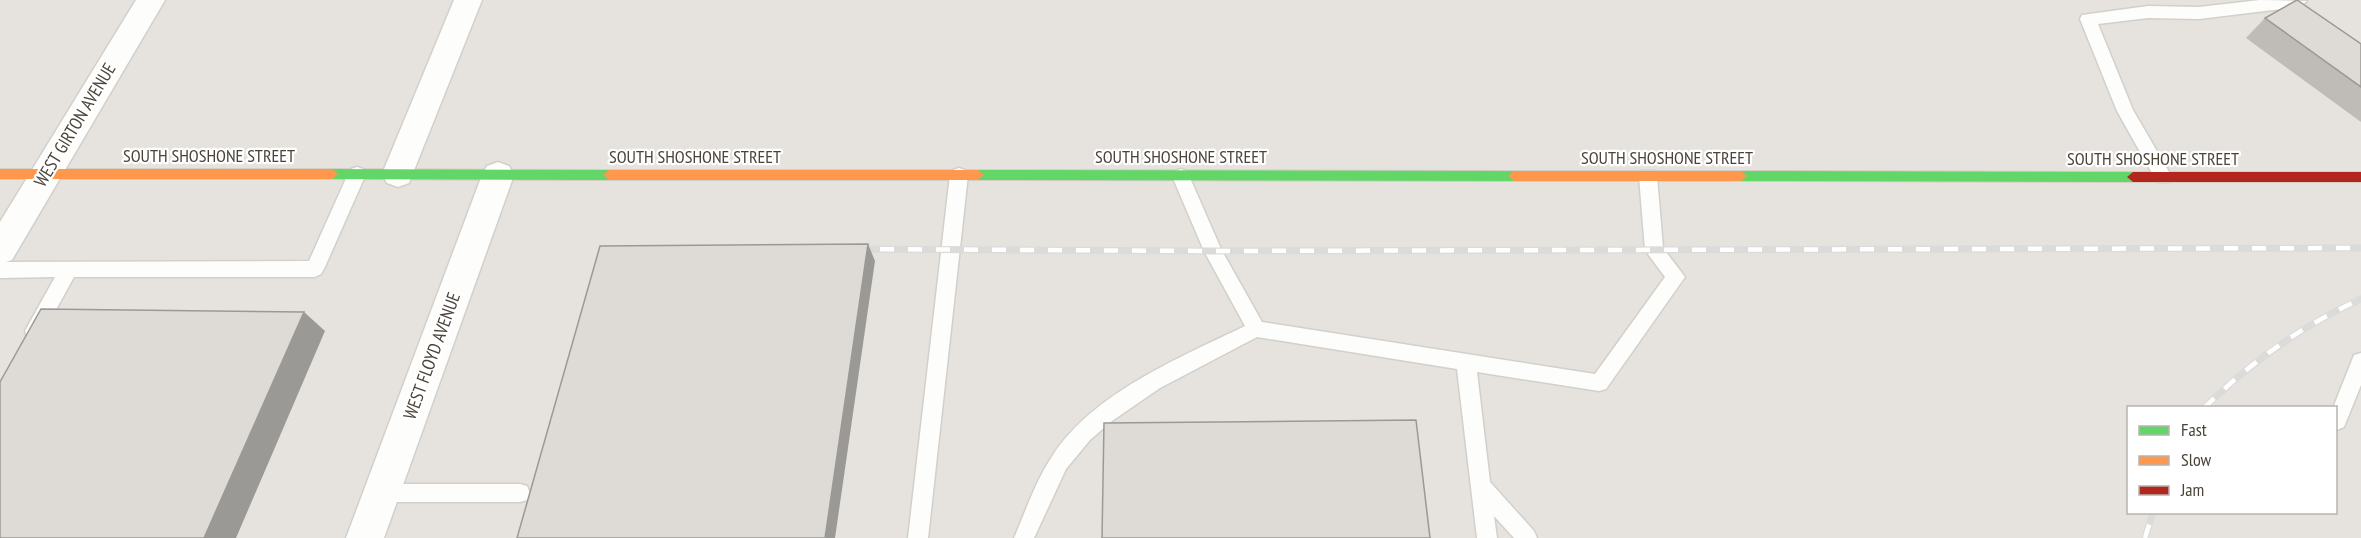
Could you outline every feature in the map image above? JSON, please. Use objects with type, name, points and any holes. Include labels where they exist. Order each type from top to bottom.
[{"type":"street","name":"WEST GIRTON AVENUE","points":[[0,250],[151,0]]},
{"type":"street","points":[[398,174],[468,0]]},
{"type":"street","name":"SOUTH SHOSHONE STREET","points":[[0,174],[2361,177]]},
{"type":"street","name":"WEST FLOYD AVENUE","points":[[365,538],[498,174]]},
{"type":"lane","points":[[2163,177],[2125,111],[2088,19],[2148,12],[2199,13],[2298,1],[2316,14]]},
{"type":"lane","points":[[0,270],[315,269],[357,174]]},
{"type":"lane","points":[[918,538],[959,175]]},
{"type":"lane","points":[[1181,176],[1213,251],[1256,329]]},
{"type":"lane","points":[[1024,538],[1063,456],[1114,405],[1256,329],[1599,383],[1676,277],[1654,250],[1648,176]]},
{"type":"lane","points":[[23,351],[69,270]]},
{"type":"lane","points":[[2337,421],[2361,361]]},
{"type":"lane","points":[[1466,362],[1487,538]]},
{"type":"lane","points":[[1481,486],[1527,538]]},
{"type":"lane","points":[[382,493],[520,493]]},
{"type":"shaded area","points":[[0,0],[2361,0],[2361,538],[0,538]]},
{"type":"building","points":[[2297,0],[2361,44],[2361,87],[2265,18]]},
{"type":"building","points":[[868,244],[825,538],[517,538],[600,246]]},
{"type":"building","points":[[41,309],[304,312],[204,538],[0,538],[0,382]]},
{"type":"building","points":[[1416,420],[1430,538],[1102,538],[1104,423]]},
{"type":"railway","points":[[852,249],[1213,251],[2361,248]]},
{"type":"railway","points":[[2206,406],[2240,375],[2278,346],[2318,321],[2361,299]]},
{"type":"railway","points":[[2145,538],[2152,514]]},
{"type":"traffic: fast","points":[[332,174],[609,175]]},
{"type":"traffic: fast","points":[[978,175],[1514,176]]},
{"type":"traffic: fast","points":[[1741,176],[2133,177]]},
{"type":"traffic: slow","points":[[0,174],[332,174]]},
{"type":"traffic: slow","points":[[609,175],[978,175]]},
{"type":"traffic: slow","points":[[1514,176],[1741,176]]},
{"type":"traffic: jam","points":[[2133,177],[2361,177]]}]
